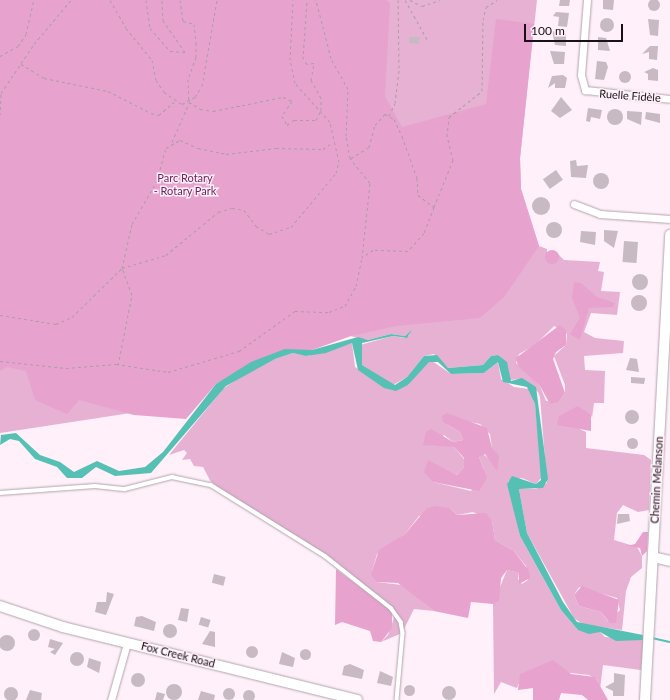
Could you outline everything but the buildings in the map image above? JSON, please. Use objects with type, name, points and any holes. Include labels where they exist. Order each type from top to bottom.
[{"type":"street","name":"Ruelle Fidèle","points":[[587,0],[581,75],[586,90],[670,99]]},
{"type":"street","points":[[574,204],[600,214],[670,219]]},
{"type":"street","name":"Chemin Melanson","points":[[645,700],[670,235]]},
{"type":"street","points":[[653,557],[670,561]]},
{"type":"street","name":"Fox Creek Road","points":[[0,606],[127,643],[357,700]]},
{"type":"street","points":[[111,700],[127,643]]},
{"type":"lane","points":[[0,493],[95,486],[125,489],[172,477],[211,486],[325,556],[392,608],[401,620],[403,633],[397,700]]},
{"type":"path","points":[[0,56],[18,46],[26,34],[34,0]]},
{"type":"path","points":[[0,115],[1,93],[21,64],[71,0]]},
{"type":"path","points":[[110,0],[126,28],[152,60],[156,80],[175,102]]},
{"type":"path","points":[[146,0],[150,28],[170,51],[185,52],[163,21],[162,0]]},
{"type":"path","points":[[180,0],[183,21],[194,24],[196,43],[196,57],[188,79],[189,102]]},
{"type":"path","points":[[118,365],[132,295],[122,268],[132,224],[156,181],[166,148],[172,142],[189,102],[204,78],[208,36],[217,0]]},
{"type":"path","points":[[0,315],[56,324],[72,317],[122,268],[166,255],[218,212],[232,208],[244,210],[256,226],[269,234],[291,227],[336,173],[338,162],[330,122],[296,83],[290,60],[293,0]]},
{"type":"path","points":[[21,64],[44,78],[108,91],[159,115],[175,102],[189,102],[200,110],[213,111],[283,97],[292,101],[282,116],[287,125],[294,120],[316,120],[321,110],[321,98],[311,80],[314,64],[307,64],[303,59],[307,0]]},
{"type":"path","points":[[0,361],[66,368],[118,365],[168,372],[238,352],[294,311],[340,310],[353,293],[362,258],[370,183],[350,158],[346,136],[348,89],[331,58],[316,0]]},
{"type":"path","points":[[389,116],[394,103],[399,68],[398,0]]},
{"type":"path","points":[[405,0],[427,39]]},
{"type":"path","points":[[410,0],[422,6],[440,0]]},
{"type":"path","points":[[362,258],[373,250],[408,251],[424,233],[453,160],[447,136],[449,117],[482,91],[483,20],[486,8],[497,0]]},
{"type":"path","points":[[350,158],[369,147],[375,125],[385,114],[389,116],[402,136],[417,178],[418,196],[434,207]]},
{"type":"path","points":[[172,142],[180,140],[198,148],[226,154],[276,148],[323,150],[334,142]]},
{"type":"green space","name":"Parc Rotary - Rotary Park","points":[[0,0],[537,0],[520,158],[521,189],[539,246],[547,249],[547,262],[558,254],[564,260],[600,262],[598,271],[604,272],[601,291],[620,292],[617,315],[591,313],[584,332],[595,338],[624,341],[623,353],[584,356],[585,370],[605,371],[604,403],[594,403],[592,418],[591,415],[561,425],[569,424],[586,432],[586,448],[644,455],[651,460],[649,510],[638,512],[623,505],[617,513],[614,540],[637,547],[642,556],[642,568],[631,577],[626,591],[622,630],[584,625],[574,618],[527,533],[519,489],[536,489],[547,483],[540,397],[538,392],[519,379],[510,380],[507,365],[498,355],[491,356],[483,365],[448,368],[434,354],[424,356],[407,377],[393,385],[362,365],[360,345],[393,336],[404,338],[409,336],[410,332],[405,336],[391,334],[368,340],[350,336],[289,347],[242,361],[170,407],[0,433]],"holes":[[[554,326],[567,334],[566,345],[554,356],[565,385],[565,393],[559,402],[546,401],[540,386],[516,363],[519,354],[535,345]],[[579,587],[617,598],[620,610],[608,621],[601,612],[579,606],[574,595]]]},
{"type":"green space","name":"Parc Rotary - Rotary Park","points":[[0,0],[386,0],[390,3],[385,96],[402,127],[486,104],[496,19],[534,24],[520,158],[521,189],[539,246],[504,297],[480,318],[396,326],[351,336],[312,350],[275,353],[216,384],[186,419],[134,415],[79,400],[67,414],[35,400],[26,371],[7,367],[0,371]]},
{"type":"green space","points":[[552,250],[557,252],[559,257],[557,262],[552,264],[547,262],[545,257],[547,252]]},
{"type":"green space","points":[[574,282],[581,283],[597,297],[615,303],[613,307],[589,308],[580,340],[570,334],[580,318],[572,298]]},
{"type":"green space","points":[[560,325],[566,330],[566,345],[556,352],[553,359],[565,393],[559,402],[550,404],[540,386],[518,366],[516,358]]},
{"type":"green space","points":[[352,343],[355,367],[392,390],[408,385],[425,363],[432,361],[451,374],[484,373],[498,362],[501,379],[514,387],[529,389],[535,404],[542,477],[536,484],[522,478],[508,481],[520,536],[561,610],[578,630],[600,632],[605,637],[644,640],[641,670],[603,665],[600,689],[597,680],[589,675],[534,669],[523,673],[517,688],[501,682],[494,694],[493,604],[507,570],[519,573],[518,579],[522,584],[528,580],[526,566],[514,551],[495,540],[492,521],[473,512],[457,515],[450,508],[419,516],[405,534],[377,554],[372,571],[376,582],[402,585],[434,611],[414,609],[402,633],[381,642],[388,635],[394,618],[389,604],[336,563],[262,518],[211,482],[203,467],[194,466],[190,459],[182,460],[187,453],[184,450],[169,455],[223,389],[257,365],[293,353],[308,356]],"holes":[[[465,421],[480,424],[490,434],[492,448],[488,458],[482,453],[479,457],[484,470],[471,491],[433,482],[438,466],[457,475],[464,467],[464,459],[454,447],[442,443],[433,446],[444,435],[453,442],[463,440],[460,432],[448,425]]]},
{"type":"green space","points":[[578,406],[591,415],[591,431],[557,425],[559,416]]},
{"type":"green space","points":[[447,413],[487,428],[492,448],[499,456],[497,471],[485,454],[479,457],[487,478],[479,491],[433,482],[424,472],[428,460],[457,475],[464,467],[464,458],[454,447],[423,445],[426,432],[431,429],[453,442],[463,440],[460,432],[443,422],[442,416]]},
{"type":"green space","points":[[435,506],[450,508],[457,515],[486,513],[492,521],[495,540],[514,551],[529,571],[530,578],[519,584],[519,573],[507,570],[501,578],[499,601],[493,604],[471,602],[468,618],[434,611],[398,583],[376,582],[371,574],[379,550],[405,534],[427,508]]},
{"type":"green space","points":[[643,532],[648,532],[647,551],[642,556],[640,548],[627,546],[635,544]]},
{"type":"green space","points":[[336,569],[392,611],[392,628],[381,642],[373,641],[370,631],[342,622],[335,625]]},
{"type":"green space","points":[[582,586],[619,600],[616,623],[610,623],[601,612],[579,606],[574,595]]},
{"type":"green space","points":[[553,660],[571,674],[595,677],[608,700],[588,700],[582,695],[561,693],[559,700],[533,700],[533,688],[518,690],[520,674]]},
{"type":"shaded area","points":[[412,330],[407,338],[393,336],[362,343],[362,365],[395,385],[407,377],[424,356],[437,355],[448,368],[483,365],[491,356],[498,355],[507,362],[511,381],[522,378],[536,387],[548,479],[543,488],[519,489],[527,533],[563,602],[577,622],[643,635],[643,640],[616,641],[600,632],[589,634],[578,630],[561,610],[520,536],[507,484],[512,476],[536,484],[541,480],[535,404],[527,387],[503,382],[498,362],[484,373],[451,374],[438,362],[429,362],[408,385],[396,391],[384,388],[358,370],[352,343],[326,353],[306,356],[293,353],[275,359],[226,386],[151,473],[115,476],[96,467],[82,478],[67,478],[57,467],[35,459],[19,441],[10,439],[0,445],[1,435],[16,433],[40,455],[60,462],[74,472],[97,461],[119,471],[145,467],[163,452],[216,384],[251,362],[285,349],[312,350],[358,337],[368,340],[391,334],[405,336]]},
{"type":"waterway","points":[[652,638],[670,642]]}]
